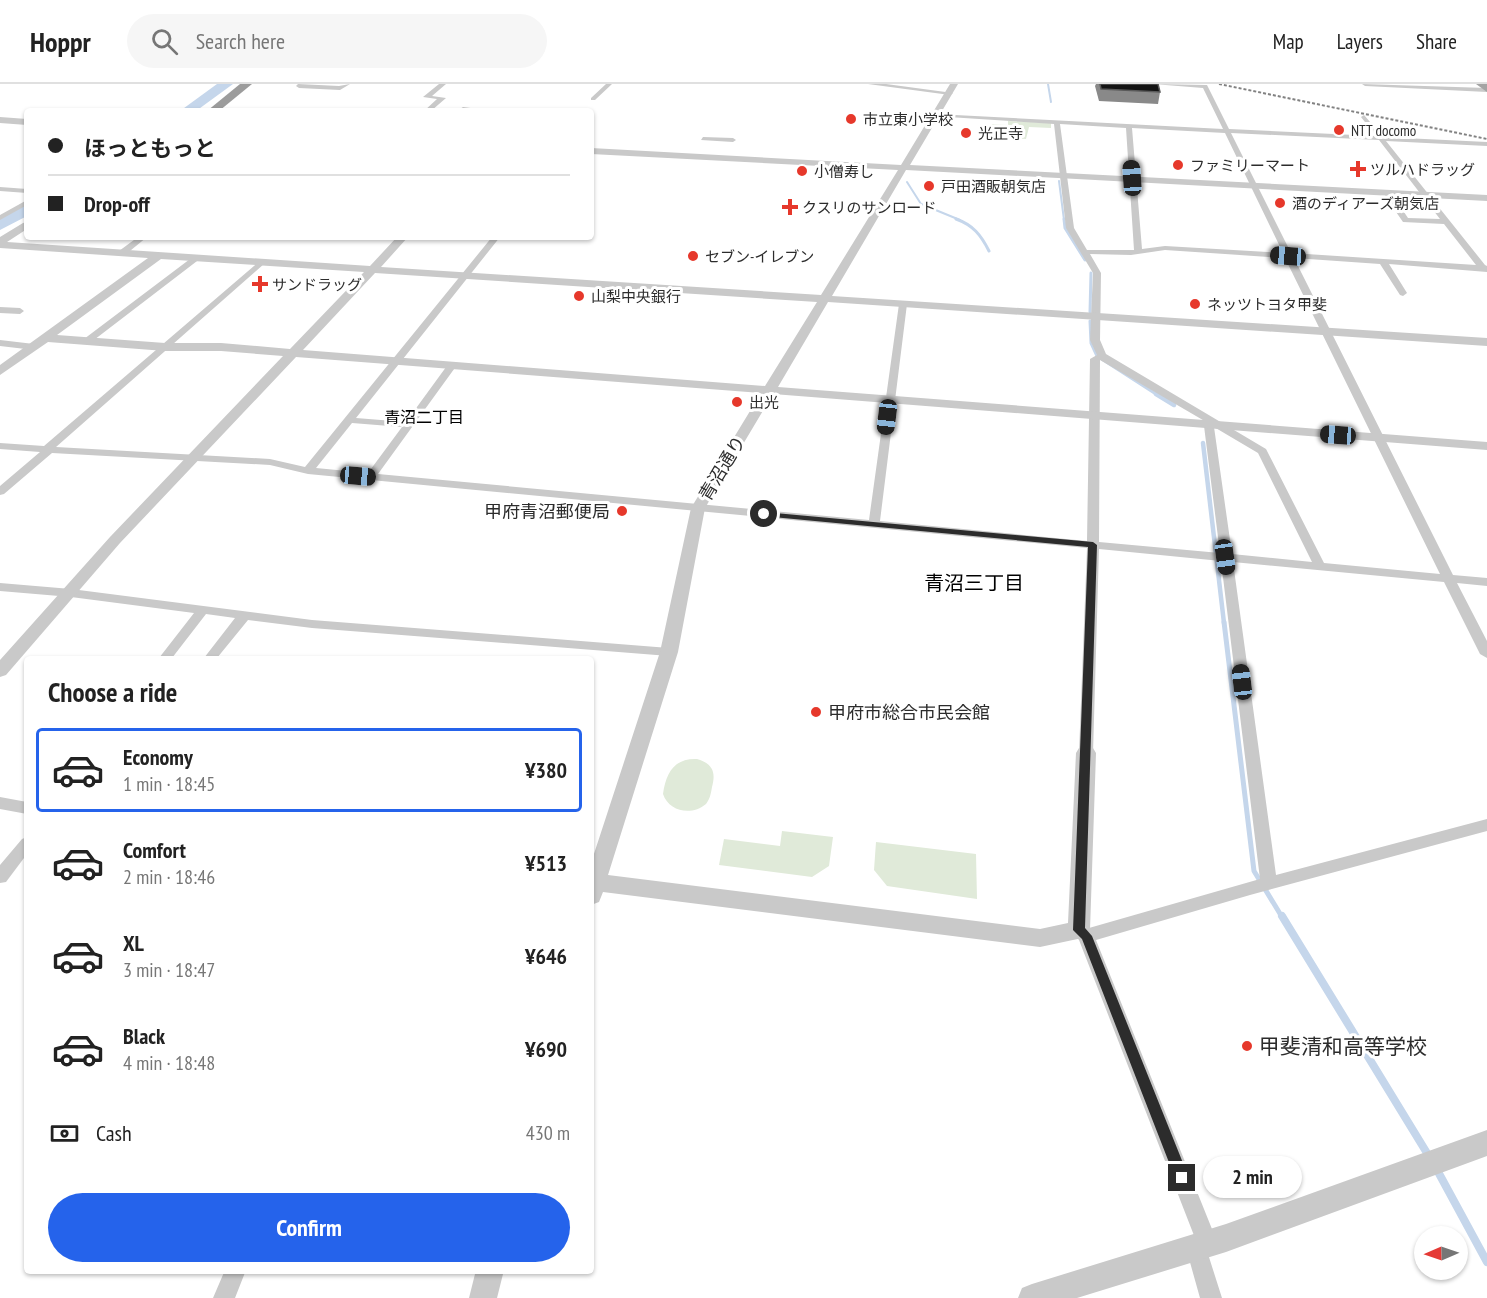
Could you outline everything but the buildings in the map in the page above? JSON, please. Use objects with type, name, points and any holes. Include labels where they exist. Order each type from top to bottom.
[{"type":"highway","points":[[216,108],[247,84]]},
{"type":"highway","points":[[225,108],[256,84]]},
{"type":"main road","points":[[1481,84],[1487,89]]},
{"type":"street","points":[[302,84],[299,86],[340,88],[347,84]]},
{"type":"street","points":[[431,108],[443,98],[426,97],[443,84]]},
{"type":"street","points":[[593,99],[609,84]]},
{"type":"street","points":[[871,84],[952,88]]},
{"type":"street","points":[[1156,84],[1205,86],[1487,654]]},
{"type":"street","points":[[1365,84],[1487,89]]},
{"type":"street","name":"青沼通り","points":[[594,886],[669,652],[698,508],[952,88]]},
{"type":"street","points":[[936,116],[1010,116],[1057,122],[1487,144]]},
{"type":"street","points":[[1364,117],[1485,270]]},
{"type":"street","points":[[0,122],[24,123]]},
{"type":"street","points":[[1057,122],[1070,228],[1097,273],[1095,340],[1099,357],[1094,417],[1083,933],[1202,1246],[1211,1298]]},
{"type":"street","points":[[1129,126],[1138,252]]},
{"type":"street","points":[[703,139],[733,140]]},
{"type":"street","points":[[594,153],[1064,176],[1487,200]]},
{"type":"street","points":[[1255,187],[1389,196],[1426,196]]},
{"type":"street","points":[[0,189],[24,191]]},
{"type":"street","points":[[1389,196],[1406,220],[1446,222]]},
{"type":"street","points":[[0,218],[24,203]]},
{"type":"street","points":[[1,244],[24,227]]},
{"type":"street","points":[[1,244],[24,232]]},
{"type":"street","points":[[122,253],[139,240]]},
{"type":"street","points":[[0,671],[115,540],[400,240]]},
{"type":"street","points":[[308,471],[494,240]]},
{"type":"street","points":[[1,244],[1487,342]]},
{"type":"street","points":[[1086,252],[1138,252],[1165,248],[1485,270]]},
{"type":"street","points":[[0,371],[159,255]]},
{"type":"street","points":[[87,341],[197,258]]},
{"type":"street","points":[[0,492],[261,262]]},
{"type":"street","points":[[1383,262],[1403,293]]},
{"type":"street","points":[[874,524],[903,304]]},
{"type":"street","points":[[0,310],[20,311]]},
{"type":"street","points":[[46,338],[165,347],[221,347],[768,392],[1487,446]]},
{"type":"street","points":[[0,343],[34,347]]},
{"type":"street","points":[[1099,357],[1215,426],[1262,451],[1320,566]]},
{"type":"street","points":[[371,477],[452,365]]},
{"type":"street","points":[[348,420],[409,425]]},
{"type":"street","points":[[1215,426],[1220,557],[1269,883]]},
{"type":"street","points":[[0,446],[270,462],[308,471],[1487,582]]},
{"type":"street","points":[[0,588],[70,593],[202,611],[360,628],[669,652]]},
{"type":"street","points":[[167,656],[202,611]]},
{"type":"street","points":[[212,656],[244,616]]},
{"type":"street","points":[[0,803],[24,807]]},
{"type":"street","points":[[594,892],[1040,938],[1083,933],[1487,825]]},
{"type":"street","points":[[0,877],[24,847]]},
{"type":"street","points":[[1032,1298],[1202,1246],[1487,1143]]},
{"type":"street","points":[[224,1298],[234,1274]]},
{"type":"street","points":[[483,1298],[489,1274]]},
{"type":"green space","points":[[1008,121],[1051,123],[1051,128],[1029,127],[1026,139],[984,136],[990,124],[1008,125]]},
{"type":"green space","points":[[697,759],[707,763],[713,773],[713,782],[706,804],[688,811],[670,805],[663,794],[669,773],[682,761]]},
{"type":"green space","points":[[782,831],[833,837],[829,866],[812,877],[719,865],[724,839],[780,846]]},
{"type":"green space","points":[[876,842],[976,854],[977,899],[887,886],[874,870]]},
{"type":"waterway","points":[[191,108],[226,84]]},
{"type":"waterway","points":[[1048,84],[1051,102]]},
{"type":"waterway","points":[[1059,181],[1064,220]]},
{"type":"waterway","points":[[907,182],[921,204],[960,220]]},
{"type":"waterway","points":[[0,225],[24,211]]},
{"type":"waterway","points":[[956,219],[976,231],[989,251]]},
{"type":"waterway","points":[[1064,219],[1065,228],[1085,260]]},
{"type":"waterway","points":[[1090,312],[1091,273]]},
{"type":"waterway","points":[[1090,321],[1091,343],[1097,356],[1159,396]]},
{"type":"waterway","points":[[1156,394],[1174,405]]},
{"type":"waterway","points":[[1203,443],[1224,623]]},
{"type":"waterway","points":[[1224,622],[1254,871],[1282,917]]},
{"type":"waterway","points":[[1282,916],[1430,1158]]},
{"type":"waterway","points":[[1436,1168],[1487,1262]]},
{"type":"railway","points":[[1219,84],[1487,139]]},
{"type":"place","name":"市立東小学校","points":[[851,119]]},
{"type":"place","name":"NTT docomo","points":[[1339,130]]},
{"type":"place","name":"光正寺","points":[[966,133]]},
{"type":"place","name":"ファミリーマート","points":[[1178,165]]},
{"type":"place","name":"ツルハドラッグ","points":[[1358,169]]},
{"type":"place","name":"小僧寿し","points":[[802,171]]},
{"type":"place","name":"戸田酒販朝気店","points":[[929,186]]},
{"type":"place","name":"酒のディアーズ朝気店","points":[[1280,203]]},
{"type":"place","name":"クスリのサンロード","points":[[790,207]]},
{"type":"place","name":"セブン-イレブン","points":[[693,256]]},
{"type":"place","name":"サンドラッグ","points":[[260,284]]},
{"type":"place","name":"山梨中央銀行","points":[[579,296]]},
{"type":"place","name":"ネッツトヨタ甲斐","points":[[1195,304]]},
{"type":"place","name":"出光","points":[[737,402]]},
{"type":"place","name":"甲府青沼郵便局","points":[[622,511]]},
{"type":"place","name":"甲府市総合市民会館","points":[[816,712]]},
{"type":"place","name":"甲斐清和高等学校","points":[[1247,1046]]},
{"type":"district","name":"青沼二丁目","points":[[424,417]]},
{"type":"district","name":"青沼三丁目","points":[[974,583]]},
{"type":"route","points":[[764,514],[1093,545],[1079,930],[1086,936],[1182,1178]]}]
